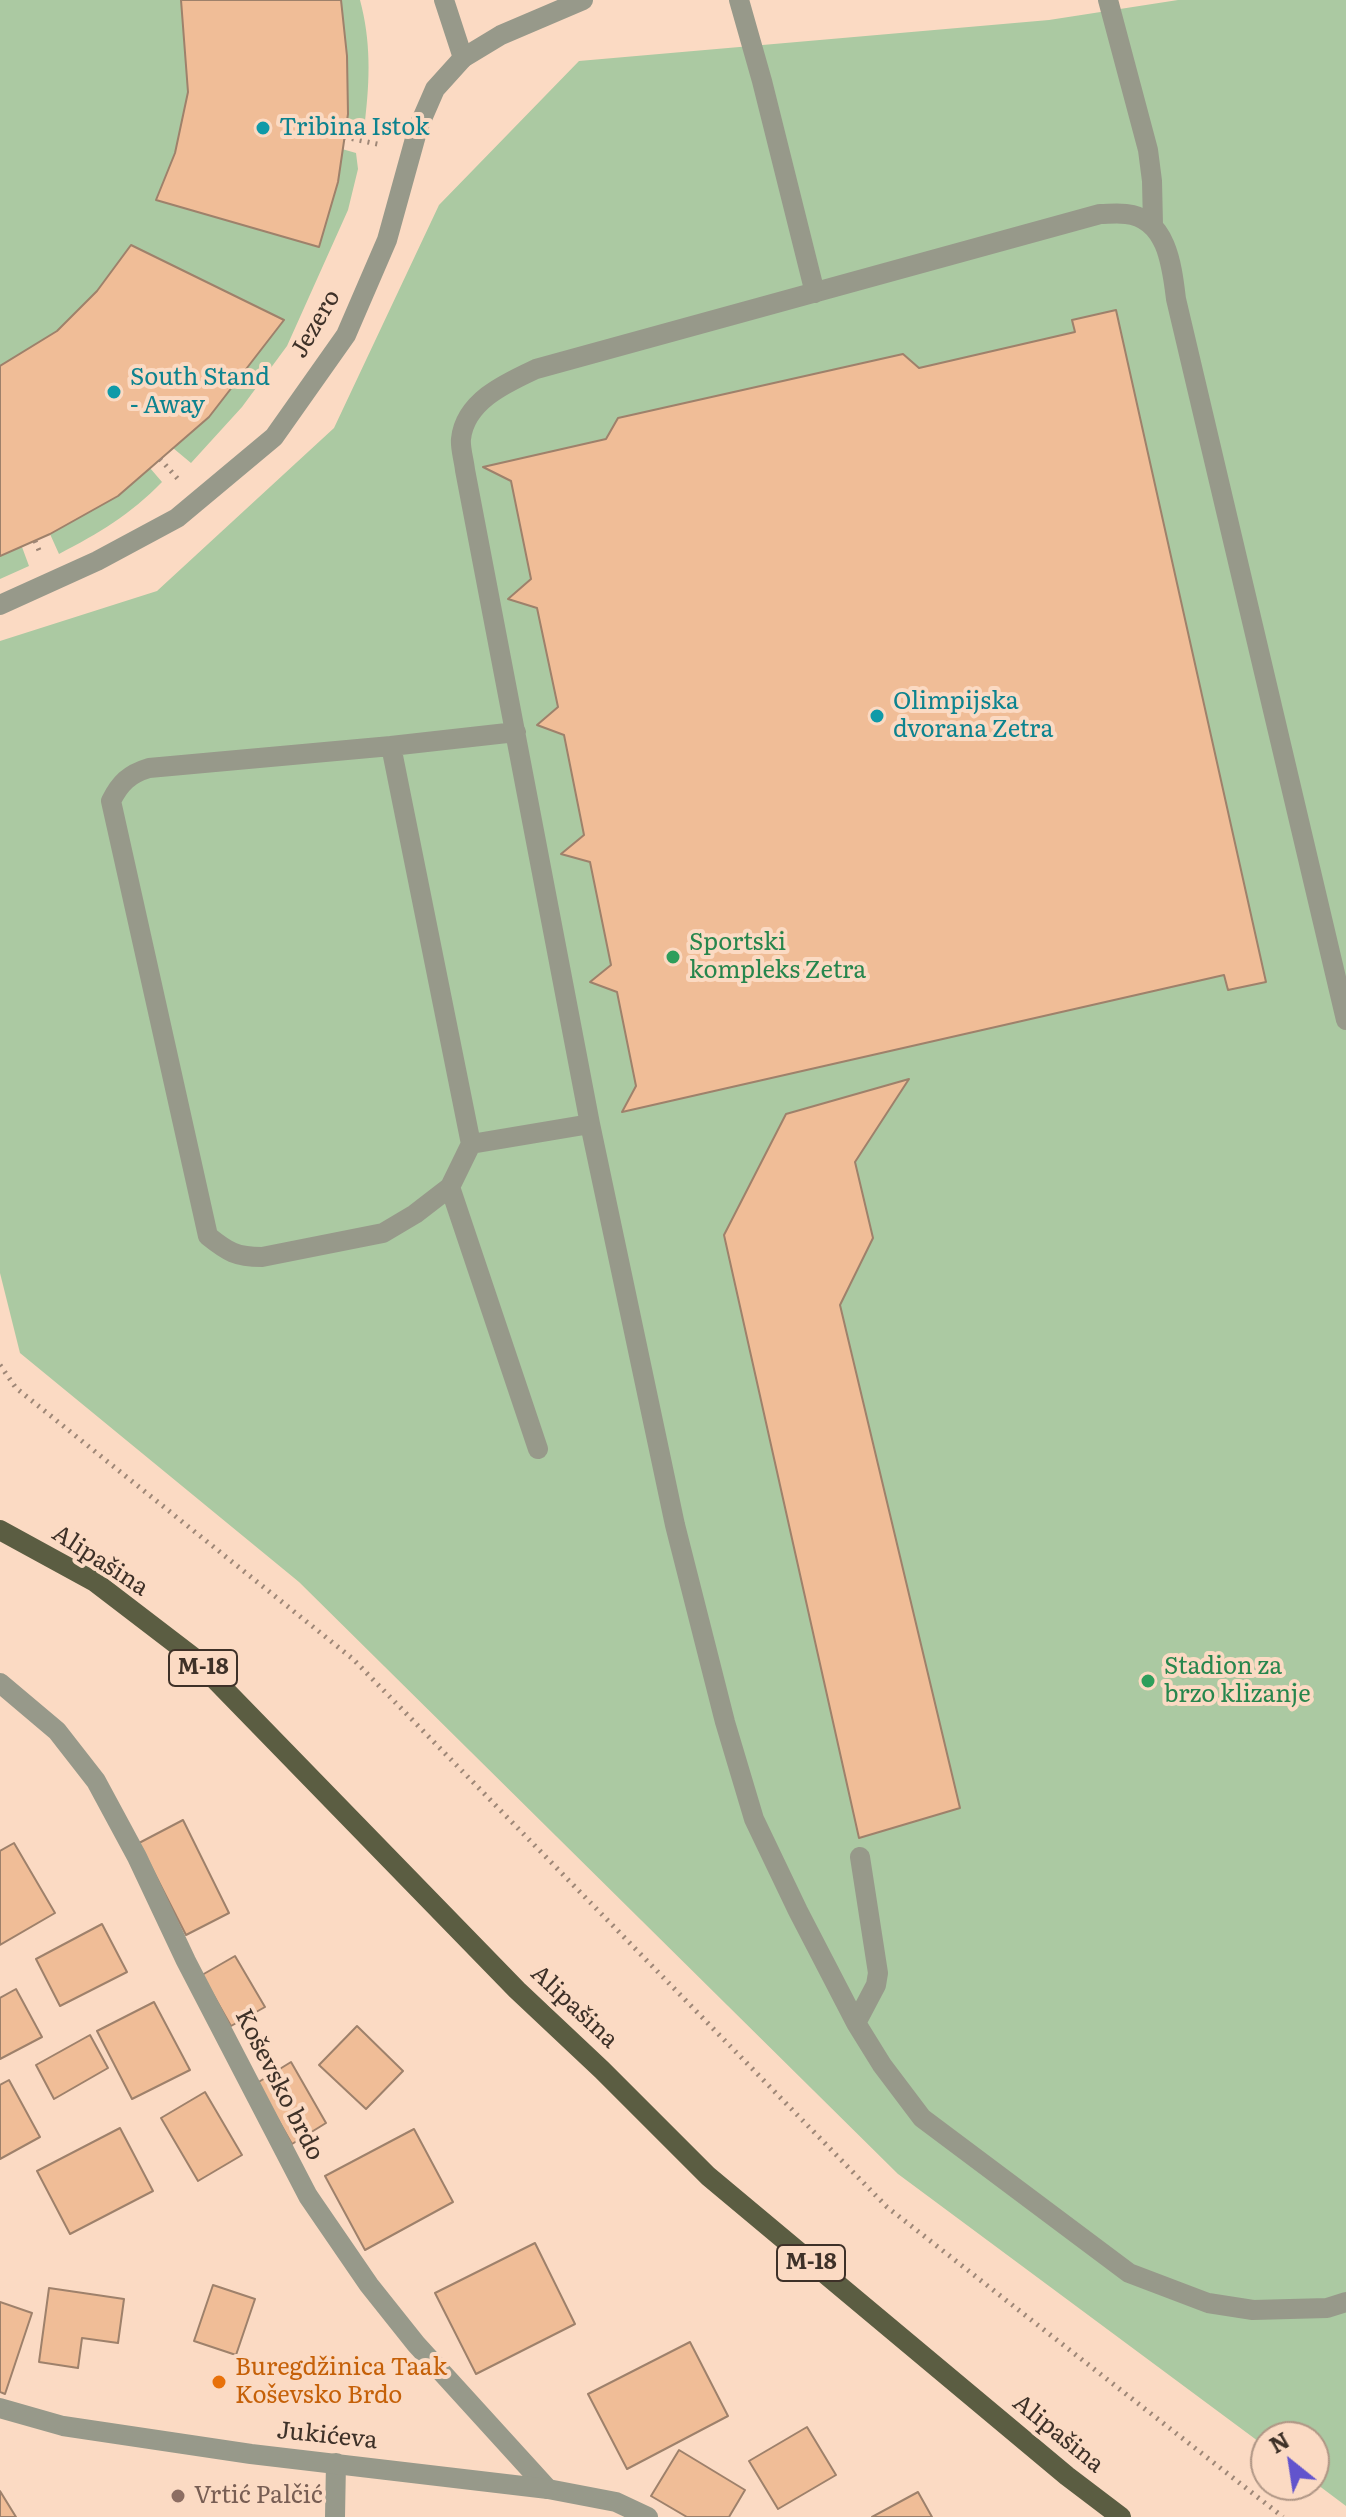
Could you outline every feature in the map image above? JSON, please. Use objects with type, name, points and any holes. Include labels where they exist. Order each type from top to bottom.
[{"type":"main road","name":"Alipašina","points":[[0,1530],[95,1582],[193,1657],[517,1990],[708,2176],[1067,2476],[1121,2517]]},
{"type":"street","points":[[444,0],[463,58]]},
{"type":"street","name":"Jezero","points":[[0,605],[97,561],[177,518],[274,437],[346,335],[387,240],[418,128],[435,89],[463,58],[501,35],[583,0]]},
{"type":"street","points":[[739,0],[815,293]]},
{"type":"street","points":[[1108,0],[1148,150],[1153,225],[1166,246],[1173,269],[1176,299],[1346,1020]]},
{"type":"street","points":[[1153,225],[1129,214],[1100,214],[536,369],[498,386],[472,411],[461,438],[590,1124],[675,1525],[725,1722],[754,1819],[856,2023],[882,2065],[922,2118],[1129,2273],[1208,2303],[1253,2310],[1327,2308],[1346,2302]]},
{"type":"street","points":[[391,746],[471,1144],[450,1187],[415,1214],[383,1233],[277,1254],[243,1257],[226,1251],[208,1236],[111,801],[119,786],[132,774],[149,768],[516,732]]},
{"type":"street","points":[[471,1144],[590,1124]]},
{"type":"street","points":[[450,1187],[538,1449]]},
{"type":"street","name":"Koševsko brdo","points":[[0,1683],[57,1731],[96,1781],[137,1857],[186,1961],[317,2209],[369,2285],[416,2344],[548,2489]]},
{"type":"street","points":[[856,2023],[876,1985],[878,1973],[860,1857]]},
{"type":"street","name":"Jukićeva","points":[[0,2408],[63,2426],[251,2454],[548,2489],[616,2502],[648,2517]]},
{"type":"street","points":[[335,2517],[336,2463]]},
{"type":"path","points":[[0,1365],[16,1388],[353,1659],[887,2207],[1283,2517]]},
{"type":"green space","points":[[0,0],[360,0],[368,45],[369,75],[365,121],[347,119],[342,149],[356,153],[358,169],[348,210],[287,346],[242,407],[191,463],[173,448],[150,468],[162,482],[126,514],[59,554],[50,534],[22,547],[29,566],[0,579]]},
{"type":"green space","name":"Sportski kompleks Zetra","points":[[1178,0],[1346,0],[1346,2506],[1330,2494],[1330,2421],[1250,2421],[1250,2435],[898,2174],[299,1582],[20,1353],[0,1273],[0,641],[157,591],[334,428],[439,205],[579,61],[1049,20]]},
{"type":"building","name":"Tribina Istok","points":[[181,0],[341,0],[347,56],[348,114],[338,182],[319,247],[156,200],[175,153],[188,92]]},
{"type":"building","name":"South Stand - Away","points":[[131,245],[284,320],[209,417],[118,496],[50,534],[0,556],[0,366],[57,331],[97,291]]},
{"type":"building","name":"Olimpijska dvorana Zetra","points":[[1116,310],[1266,982],[1228,990],[1224,975],[622,1112],[636,1086],[617,992],[590,982],[611,965],[590,862],[561,854],[584,835],[564,735],[537,725],[558,707],[537,608],[508,599],[531,579],[511,481],[483,467],[606,439],[618,418],[903,354],[919,368],[1075,332],[1072,320]]},
{"type":"building","points":[[909,1079],[855,1162],[873,1238],[840,1305],[960,1808],[859,1838],[724,1235],[786,1114]]},
{"type":"building","points":[[183,1820],[229,1913],[186,1935],[139,1843]]},
{"type":"building","points":[[14,1843],[55,1913],[0,1945],[0,1851]]},
{"type":"building","points":[[102,1924],[127,1972],[60,2006],[36,1959]]},
{"type":"building","points":[[235,1956],[265,2007],[231,2026],[202,1975]]},
{"type":"building","points":[[16,1989],[42,2037],[0,2059],[0,1998]]},
{"type":"building","points":[[154,2002],[190,2070],[132,2099],[97,2031]]},
{"type":"building","points":[[357,2026],[403,2071],[366,2109],[319,2065]]},
{"type":"building","points":[[90,2035],[108,2068],[54,2099],[36,2065]]},
{"type":"building","points":[[291,2062],[326,2123],[292,2144],[257,2083]]},
{"type":"building","points":[[9,2080],[40,2137],[0,2159],[0,2085]]},
{"type":"building","points":[[205,2092],[242,2155],[198,2181],[161,2118]]},
{"type":"building","points":[[120,2128],[153,2191],[70,2234],[37,2171]]},
{"type":"building","points":[[414,2129],[453,2202],[365,2250],[325,2176]]},
{"type":"building","points":[[535,2243],[575,2324],[476,2374],[435,2293]]},
{"type":"building","points":[[213,2285],[255,2299],[236,2355],[194,2341]]},
{"type":"building","points":[[49,2288],[124,2299],[118,2343],[82,2338],[78,2368],[39,2362]]},
{"type":"building","points":[[0,2302],[32,2313],[5,2394],[0,2392]]},
{"type":"building","points":[[690,2342],[728,2416],[627,2469],[588,2394]]},
{"type":"building","points":[[807,2427],[836,2475],[778,2509],[749,2461]]},
{"type":"building","points":[[679,2450],[745,2490],[729,2517],[687,2517],[651,2496]]},
{"type":"building","points":[[0,2491],[16,2517],[0,2517]]},
{"type":"building","points":[[918,2492],[932,2517],[872,2517]]},
{"type":"place","name":"Tribina Istok","points":[[263,128]]},
{"type":"place","name":"South Stand - Away","points":[[114,392]]},
{"type":"place","name":"Olimpijska dvorana Zetra","points":[[877,716]]},
{"type":"place","name":"Sportski kompleks Zetra","points":[[673,957]]},
{"type":"place","name":"Stadion za brzo klizanje","points":[[1148,1681]]},
{"type":"place","name":"Buregdžinica Taak Koševsko Brdo","points":[[219,2382]]},
{"type":"place","name":"Vrtić Palčić","points":[[178,2496]]}]
